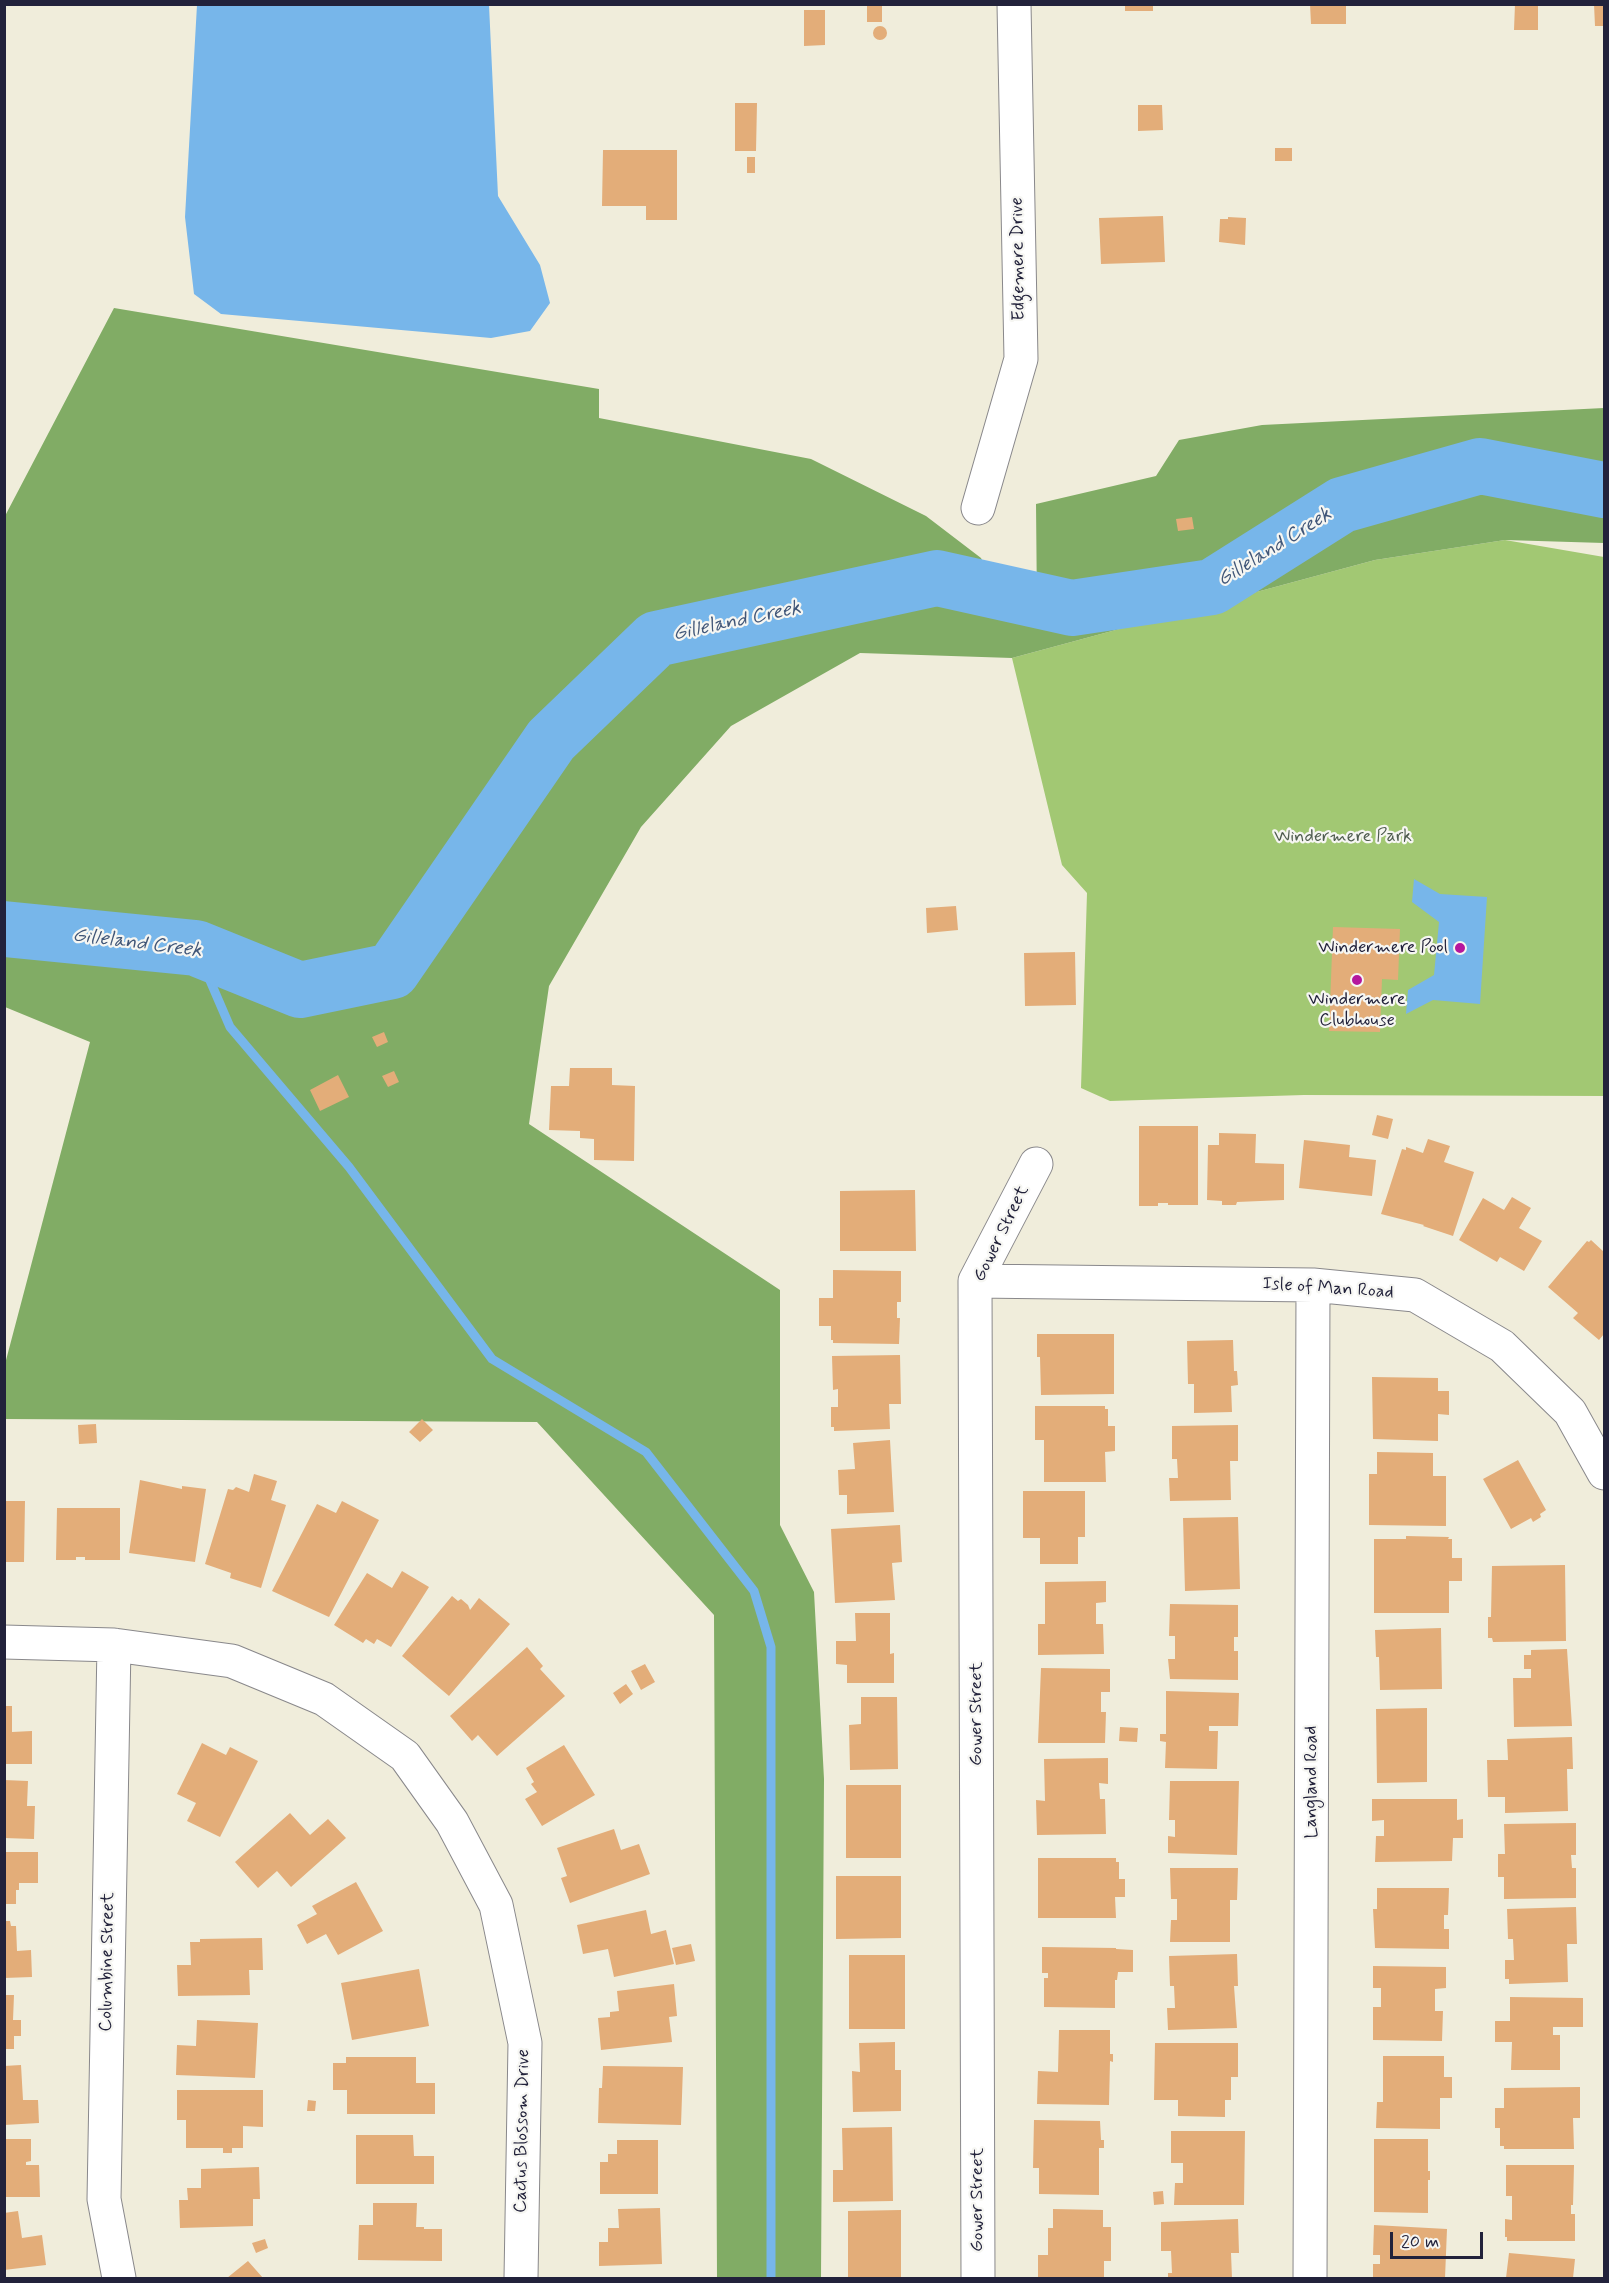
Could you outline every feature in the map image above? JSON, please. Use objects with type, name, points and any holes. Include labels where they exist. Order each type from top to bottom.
[{"type":"street","name":"Edgemere Drive","points":[[978,508],[1021,359],[1014,4]]},
{"type":"street","name":"Gower Street","points":[[978,2278],[975,1281],[1036,1164]]},
{"type":"street","name":"Isle of Man Road","points":[[975,1281],[1313,1285],[1415,1295],[1502,1346],[1570,1412],[1605,1473]]},
{"type":"street","name":"Langland Road","points":[[1310,2278],[1313,1285]]},
{"type":"street","name":"Cactus Blossom Drive","points":[[4,1642],[114,1645],[232,1660],[324,1698],[405,1756],[452,1822],[496,1905],[525,2043],[521,2278]]},
{"type":"street","name":"Columbine Street","points":[[114,1645],[104,2199],[119,2278]]},
{"type":"green space","points":[[114,308],[599,389],[599,418],[811,459],[926,516],[981,558],[1002,605],[1037,609],[1036,504],[1156,476],[1179,440],[1262,425],[1604,408],[1604,543],[1505,540],[1375,560],[1012,658],[860,653],[731,726],[641,827],[549,986],[529,1124],[780,1290],[780,1525],[814,1592],[824,1779],[821,2278],[717,2278],[714,1615],[537,1422],[5,1419],[5,1364],[90,1042],[5,1007],[5,516]]},
{"type":"green space","name":"Windermere Park","points":[[1505,540],[1604,557],[1604,1096],[1304,1095],[1110,1101],[1081,1088],[1087,893],[1062,865],[1012,658],[1375,560]]},
{"type":"water","points":[[197,5],[489,5],[498,196],[540,265],[550,303],[530,331],[491,338],[221,314],[194,294],[185,217]]},
{"type":"water","name":"Windermere Pool","points":[[1414,879],[1440,894],[1487,897],[1480,1004],[1433,1000],[1406,1014],[1408,990],[1434,975],[1439,922],[1412,902]]},
{"type":"building","points":[[867,4],[882,4],[882,22],[867,22]]},
{"type":"building","points":[[1125,4],[1153,4],[1153,11],[1125,11]]},
{"type":"building","points":[[1310,4],[1346,4],[1346,24],[1311,24]]},
{"type":"building","points":[[1515,4],[1538,4],[1538,30],[1514,30]]},
{"type":"building","points":[[1594,4],[1604,4],[1604,26],[1595,26]]},
{"type":"building","points":[[804,10],[825,10],[825,45],[804,46]]},
{"type":"building","points":[[880,26],[885,28],[887,33],[885,38],[880,40],[875,38],[873,33],[875,28]]},
{"type":"building","points":[[735,103],[757,103],[756,151],[735,151]]},
{"type":"building","points":[[1138,105],[1162,105],[1163,130],[1138,131]]},
{"type":"building","points":[[1275,148],[1292,148],[1292,161],[1275,161]]},
{"type":"building","points":[[603,150],[677,150],[677,220],[646,220],[646,206],[602,206]]},
{"type":"building","points":[[747,157],[755,157],[755,173],[747,173]]},
{"type":"building","points":[[1163,216],[1165,262],[1101,264],[1099,218]]},
{"type":"building","points":[[1228,217],[1246,218],[1245,245],[1219,242],[1220,219],[1228,219]]},
{"type":"building","points":[[1192,517],[1194,529],[1178,531],[1176,519]]},
{"type":"building","points":[[956,906],[958,930],[927,933],[926,908]]},
{"type":"building","name":"Windermere Clubhouse","points":[[1333,927],[1400,929],[1398,980],[1382,979],[1380,1032],[1329,1031]]},
{"type":"building","points":[[1075,952],[1076,1005],[1025,1006],[1024,953]]},
{"type":"building","points":[[384,1032],[388,1042],[377,1047],[372,1037]]},
{"type":"building","points":[[570,1068],[612,1068],[612,1085],[635,1086],[634,1161],[594,1160],[594,1139],[580,1138],[580,1131],[549,1130],[551,1086],[569,1086]]},
{"type":"building","points":[[394,1071],[399,1082],[388,1087],[382,1076]]},
{"type":"building","points":[[338,1075],[349,1097],[320,1111],[310,1090]]},
{"type":"building","points":[[1377,1115],[1393,1119],[1388,1139],[1372,1135]]},
{"type":"building","points":[[1139,1126],[1198,1126],[1198,1205],[1158,1203],[1158,1206],[1139,1206]]},
{"type":"building","points":[[1219,1133],[1256,1134],[1255,1163],[1284,1164],[1284,1200],[1222,1205],[1222,1201],[1207,1200],[1208,1145],[1219,1145]]},
{"type":"building","points":[[1428,1139],[1450,1146],[1444,1162],[1474,1172],[1453,1236],[1424,1225],[1381,1214],[1402,1149],[1406,1150],[1406,1147],[1423,1153]]},
{"type":"building","points":[[1304,1140],[1350,1145],[1349,1157],[1376,1160],[1372,1196],[1299,1188]]},
{"type":"building","points":[[915,1190],[916,1251],[840,1251],[840,1191]]},
{"type":"building","points":[[1512,1197],[1531,1208],[1519,1228],[1542,1241],[1524,1271],[1500,1257],[1497,1262],[1459,1240],[1483,1198],[1504,1210]]},
{"type":"building","points":[[1591,1240],[1604,1252],[1604,1334],[1599,1340],[1573,1318],[1578,1313],[1548,1287],[1587,1241]]},
{"type":"building","points":[[833,1270],[901,1271],[901,1302],[897,1302],[897,1318],[900,1318],[899,1344],[833,1343],[831,1326],[819,1326],[819,1298],[833,1298]]},
{"type":"building","points":[[1037,1334],[1114,1334],[1114,1394],[1041,1395]]},
{"type":"building","points":[[1233,1340],[1234,1371],[1237,1371],[1238,1385],[1231,1386],[1232,1412],[1194,1413],[1194,1384],[1188,1384],[1187,1341]]},
{"type":"building","points":[[900,1355],[901,1404],[889,1404],[890,1429],[834,1431],[834,1427],[831,1427],[831,1407],[838,1407],[838,1389],[833,1390],[832,1356]]},
{"type":"building","points":[[1372,1377],[1438,1378],[1438,1391],[1449,1391],[1449,1415],[1438,1414],[1438,1441],[1373,1439]]},
{"type":"building","points":[[1035,1406],[1105,1406],[1105,1409],[1108,1409],[1108,1426],[1115,1426],[1115,1451],[1105,1452],[1106,1482],[1044,1482],[1044,1440],[1035,1440]]},
{"type":"building","points":[[422,1419],[433,1430],[420,1442],[409,1432]]},
{"type":"building","points":[[96,1424],[97,1443],[79,1444],[78,1425]]},
{"type":"building","points":[[1238,1425],[1238,1461],[1230,1461],[1231,1500],[1170,1501],[1169,1478],[1178,1478],[1177,1459],[1172,1459],[1172,1426]]},
{"type":"building","points":[[890,1440],[894,1512],[847,1514],[847,1495],[839,1495],[838,1470],[855,1469],[853,1443]]},
{"type":"building","points":[[1377,1452],[1433,1453],[1433,1476],[1446,1476],[1446,1526],[1369,1525],[1369,1474],[1377,1474]]},
{"type":"building","points":[[1518,1460],[1546,1510],[1533,1522],[1531,1518],[1511,1529],[1483,1479]]},
{"type":"building","points":[[254,1474],[277,1481],[271,1500],[286,1505],[261,1588],[230,1578],[231,1573],[205,1564],[228,1489],[233,1490],[236,1487],[249,1492]]},
{"type":"building","points":[[140,1480],[182,1489],[182,1486],[206,1489],[195,1562],[129,1553]]},
{"type":"building","points":[[1023,1491],[1085,1491],[1085,1537],[1078,1537],[1078,1564],[1040,1564],[1040,1538],[1023,1538]]},
{"type":"building","points":[[4,1501],[25,1501],[24,1562],[4,1562]]},
{"type":"building","points":[[342,1501],[379,1520],[329,1617],[272,1591],[317,1504],[336,1513]]},
{"type":"building","points":[[57,1508],[120,1508],[120,1560],[85,1560],[85,1557],[76,1557],[76,1560],[56,1560]]},
{"type":"building","points":[[1238,1517],[1240,1589],[1185,1591],[1183,1518]]},
{"type":"building","points":[[900,1525],[902,1562],[892,1563],[895,1600],[835,1603],[831,1529]]},
{"type":"building","points":[[1406,1536],[1449,1537],[1448,1539],[1452,1539],[1452,1558],[1462,1558],[1462,1581],[1449,1581],[1449,1613],[1374,1613],[1374,1539],[1406,1539]]},
{"type":"building","points":[[1565,1565],[1566,1641],[1493,1642],[1492,1638],[1488,1638],[1488,1617],[1491,1617],[1492,1566]]},
{"type":"building","points":[[402,1571],[429,1587],[391,1647],[377,1639],[374,1644],[366,1639],[363,1643],[334,1625],[367,1573],[392,1588]]},
{"type":"building","points":[[1106,1581],[1106,1602],[1096,1603],[1096,1624],[1103,1624],[1104,1654],[1038,1655],[1038,1624],[1045,1624],[1045,1582]]},
{"type":"building","points":[[452,1596],[458,1601],[461,1599],[470,1610],[479,1598],[510,1624],[449,1696],[402,1656]]},
{"type":"building","points":[[1170,1604],[1238,1605],[1238,1637],[1234,1637],[1234,1651],[1238,1651],[1238,1680],[1170,1679],[1168,1659],[1175,1659],[1175,1636],[1169,1636]]},
{"type":"building","points":[[855,1613],[890,1613],[890,1654],[894,1653],[894,1683],[847,1683],[847,1665],[836,1664],[836,1641],[856,1641]]},
{"type":"building","points":[[1441,1628],[1442,1689],[1380,1690],[1375,1630]]},
{"type":"building","points":[[527,1647],[543,1666],[540,1669],[565,1696],[497,1756],[478,1735],[472,1741],[450,1716]]},
{"type":"building","points":[[1567,1649],[1572,1726],[1514,1727],[1513,1678],[1531,1678],[1531,1669],[1524,1669],[1524,1655],[1531,1655],[1531,1650]]},
{"type":"building","points":[[645,1664],[655,1682],[641,1690],[631,1671]]},
{"type":"building","points":[[1041,1668],[1110,1669],[1110,1692],[1101,1692],[1101,1712],[1106,1712],[1105,1743],[1038,1743]]},
{"type":"building","points":[[626,1684],[633,1694],[620,1704],[613,1693]]},
{"type":"building","points":[[1166,1691],[1239,1693],[1238,1726],[1209,1726],[1209,1731],[1218,1731],[1217,1769],[1165,1768],[1166,1742],[1160,1741],[1160,1734],[1166,1734]]},
{"type":"building","points":[[861,1697],[897,1697],[898,1769],[850,1770],[849,1725],[861,1724]]},
{"type":"building","points":[[4,1706],[12,1706],[12,1732],[32,1731],[32,1764],[4,1764]]},
{"type":"building","points":[[1427,1708],[1427,1782],[1377,1783],[1376,1709]]},
{"type":"building","points":[[1120,1727],[1138,1728],[1137,1742],[1119,1741]]},
{"type":"building","points":[[1572,1737],[1573,1769],[1567,1769],[1568,1811],[1505,1813],[1505,1797],[1488,1797],[1487,1760],[1508,1760],[1507,1739]]},
{"type":"building","points":[[202,1743],[226,1755],[230,1747],[258,1761],[220,1837],[187,1821],[196,1803],[177,1794]]},
{"type":"building","points":[[564,1745],[595,1795],[542,1826],[525,1799],[537,1792],[531,1784],[534,1782],[526,1768]]},
{"type":"building","points":[[1108,1758],[1108,1784],[1099,1783],[1100,1799],[1105,1799],[1106,1834],[1037,1835],[1036,1800],[1045,1801],[1044,1759]]},
{"type":"building","points":[[4,1780],[28,1781],[27,1806],[35,1806],[34,1839],[4,1838]]},
{"type":"building","points":[[1170,1781],[1239,1781],[1237,1855],[1168,1853],[1168,1836],[1175,1837],[1175,1820],[1169,1820]]},
{"type":"building","points":[[846,1785],[901,1785],[901,1858],[846,1858]]},
{"type":"building","points":[[1372,1799],[1457,1799],[1457,1820],[1463,1819],[1463,1838],[1453,1838],[1452,1861],[1375,1862],[1376,1836],[1384,1836],[1384,1820],[1372,1821]]},
{"type":"building","points":[[290,1813],[310,1835],[328,1819],[346,1838],[291,1887],[277,1871],[258,1888],[235,1862]]},
{"type":"building","points":[[1576,1823],[1576,1855],[1571,1855],[1572,1868],[1576,1868],[1576,1898],[1504,1899],[1504,1877],[1498,1877],[1498,1854],[1505,1854],[1504,1824]]},
{"type":"building","points":[[614,1829],[621,1850],[639,1844],[650,1874],[570,1903],[561,1878],[567,1876],[557,1848]]},
{"type":"building","points":[[4,1852],[38,1852],[38,1883],[19,1883],[19,1890],[16,1890],[16,1904],[4,1904]]},
{"type":"building","points":[[1038,1858],[1116,1858],[1116,1862],[1119,1862],[1119,1879],[1125,1879],[1125,1897],[1115,1897],[1116,1918],[1038,1918]]},
{"type":"building","points":[[1170,1868],[1238,1868],[1237,1900],[1230,1900],[1230,1942],[1170,1942],[1171,1920],[1177,1920],[1177,1899],[1171,1899]]},
{"type":"building","points":[[836,1876],[901,1876],[901,1938],[836,1939]]},
{"type":"building","points":[[356,1882],[383,1931],[338,1955],[326,1934],[307,1944],[297,1925],[317,1914],[312,1906]]},
{"type":"building","points":[[1377,1888],[1449,1888],[1448,1915],[1444,1915],[1444,1929],[1449,1929],[1449,1949],[1375,1948],[1373,1909],[1377,1909]]},
{"type":"building","points":[[1576,1907],[1577,1944],[1567,1944],[1568,1982],[1509,1984],[1509,1979],[1505,1979],[1505,1960],[1514,1960],[1513,1939],[1508,1939],[1507,1909]]},
{"type":"building","points":[[646,1910],[651,1934],[666,1930],[674,1964],[614,1977],[608,1949],[583,1954],[577,1925]]},
{"type":"building","points":[[4,1921],[10,1921],[11,1926],[16,1926],[17,1951],[31,1950],[32,1977],[4,1978]]},
{"type":"building","points":[[262,1938],[263,1970],[249,1970],[250,1995],[178,1996],[177,1965],[191,1965],[190,1942],[200,1942],[200,1939]]},
{"type":"building","points":[[691,1944],[695,1961],[676,1965],[672,1948]]},
{"type":"building","points":[[1042,1947],[1133,1950],[1133,1972],[1118,1972],[1117,1980],[1115,1980],[1115,2008],[1044,2007],[1044,1978],[1048,1978],[1048,1973],[1042,1973]]},
{"type":"building","points":[[1237,1954],[1238,1986],[1234,1986],[1237,2028],[1168,2030],[1167,2008],[1175,2008],[1174,1986],[1170,1986],[1169,1956]]},
{"type":"building","points":[[849,1955],[905,1955],[905,2029],[849,2029]]},
{"type":"building","points":[[1373,1966],[1446,1967],[1446,1988],[1435,1989],[1435,2011],[1443,2011],[1442,2041],[1373,2040],[1373,2007],[1381,2007],[1381,1988],[1373,1988]]},
{"type":"building","points":[[419,1969],[429,2026],[352,2040],[341,1983]]},
{"type":"building","points":[[674,1984],[677,2016],[669,2017],[672,2042],[601,2050],[598,2018],[610,2017],[610,2012],[619,2011],[617,1991]]},
{"type":"building","points":[[4,1995],[14,1995],[13,2020],[21,2020],[21,2036],[14,2036],[14,2049],[4,2049]]},
{"type":"building","points":[[1510,1997],[1583,1998],[1583,2027],[1553,2027],[1553,2035],[1560,2035],[1560,2070],[1511,2070],[1512,2042],[1495,2042],[1495,2021],[1510,2021]]},
{"type":"building","points":[[197,2020],[258,2023],[255,2078],[176,2075],[177,2045],[196,2046]]},
{"type":"building","points":[[1059,2030],[1110,2030],[1110,2054],[1113,2054],[1113,2062],[1110,2061],[1109,2105],[1037,2104],[1038,2071],[1058,2072]]},
{"type":"building","points":[[895,2042],[895,2070],[901,2070],[901,2111],[853,2112],[852,2071],[860,2072],[859,2043]]},
{"type":"building","points":[[1155,2043],[1238,2043],[1238,2077],[1231,2077],[1231,2100],[1225,2100],[1225,2117],[1178,2116],[1178,2100],[1154,2100]]},
{"type":"building","points":[[1383,2056],[1444,2056],[1444,2077],[1452,2077],[1452,2098],[1440,2098],[1440,2129],[1376,2128],[1377,2102],[1383,2102]]},
{"type":"building","points":[[346,2057],[416,2057],[416,2083],[435,2083],[435,2114],[347,2114],[347,2090],[333,2090],[333,2063],[346,2063]]},
{"type":"building","points":[[21,2065],[23,2100],[38,2100],[39,2123],[4,2125],[4,2066]]},
{"type":"building","points":[[603,2066],[683,2067],[681,2125],[598,2123],[599,2088],[602,2088]]},
{"type":"building","points":[[1580,2087],[1580,2118],[1573,2118],[1574,2149],[1504,2149],[1504,2146],[1500,2146],[1500,2128],[1495,2128],[1495,2108],[1504,2108],[1504,2088]]},
{"type":"building","points":[[177,2090],[263,2090],[263,2127],[243,2126],[243,2148],[232,2148],[232,2153],[223,2153],[223,2148],[186,2148],[186,2120],[177,2120]]},
{"type":"building","points":[[308,2100],[316,2101],[315,2111],[307,2111]]},
{"type":"building","points":[[1034,2120],[1100,2121],[1104,2148],[1099,2148],[1099,2195],[1039,2194],[1039,2168],[1033,2168]]},
{"type":"building","points":[[892,2127],[893,2201],[833,2202],[833,2170],[843,2170],[842,2128]]},
{"type":"building","points":[[1171,2131],[1245,2131],[1244,2205],[1174,2205],[1175,2183],[1183,2183],[1183,2163],[1171,2163]]},
{"type":"building","points":[[356,2135],[413,2135],[414,2156],[434,2156],[434,2184],[356,2184]]},
{"type":"building","points":[[4,2139],[31,2139],[31,2161],[26,2162],[26,2165],[39,2165],[40,2197],[4,2197]]},
{"type":"building","points":[[1374,2139],[1428,2139],[1430,2180],[1428,2180],[1428,2213],[1374,2212]]},
{"type":"building","points":[[617,2140],[658,2140],[658,2194],[600,2194],[600,2162],[608,2162],[608,2154],[617,2154]]},
{"type":"building","points":[[1506,2165],[1574,2165],[1571,2214],[1575,2214],[1575,2241],[1507,2241],[1505,2219],[1512,2220],[1512,2196],[1506,2196]]},
{"type":"building","points":[[259,2167],[260,2199],[253,2199],[253,2226],[180,2228],[179,2200],[188,2200],[187,2188],[201,2188],[201,2169]]},
{"type":"building","points":[[1163,2191],[1164,2204],[1154,2205],[1153,2192]]},
{"type":"building","points":[[373,2203],[417,2203],[416,2227],[442,2229],[442,2261],[358,2260],[359,2225],[373,2225]]},
{"type":"building","points":[[660,2208],[662,2264],[599,2266],[599,2242],[608,2242],[608,2228],[619,2228],[618,2209]]},
{"type":"building","points":[[1053,2209],[1103,2210],[1103,2227],[1111,2227],[1111,2261],[1104,2261],[1104,2278],[1038,2278],[1038,2255],[1048,2255],[1048,2228],[1053,2228]]},
{"type":"building","points":[[901,2210],[901,2278],[848,2278],[848,2211]]},
{"type":"building","points":[[18,2211],[22,2238],[42,2235],[46,2265],[4,2270],[4,2213]]},
{"type":"building","points":[[1238,2219],[1239,2253],[1231,2253],[1232,2278],[1168,2278],[1168,2273],[1172,2273],[1171,2251],[1161,2251],[1161,2222]]},
{"type":"building","points":[[1374,2225],[1447,2229],[1445,2278],[1373,2278],[1373,2264],[1380,2264],[1380,2255],[1373,2255]]},
{"type":"building","points":[[265,2239],[268,2248],[256,2253],[252,2243]]},
{"type":"building","points":[[1509,2253],[1575,2259],[1573,2278],[1506,2278]]},
{"type":"building","points":[[248,2261],[263,2278],[227,2278]]},
{"type":"waterway","name":"Gilleland Creek","points":[[4,929],[196,948],[300,990],[392,971],[551,740],[656,639],[937,578],[1072,608],[1212,587],[1342,505],[1480,466],[1604,490]]},
{"type":"waterway","points":[[196,948],[230,1027],[349,1167],[492,1359],[646,1452],[754,1591],[771,1647],[771,2278]]},
{"type":"place","name":"Windermere Pool","points":[[1460,948]]},
{"type":"place","name":"Windermere Clubhouse","points":[[1357,980]]}]
